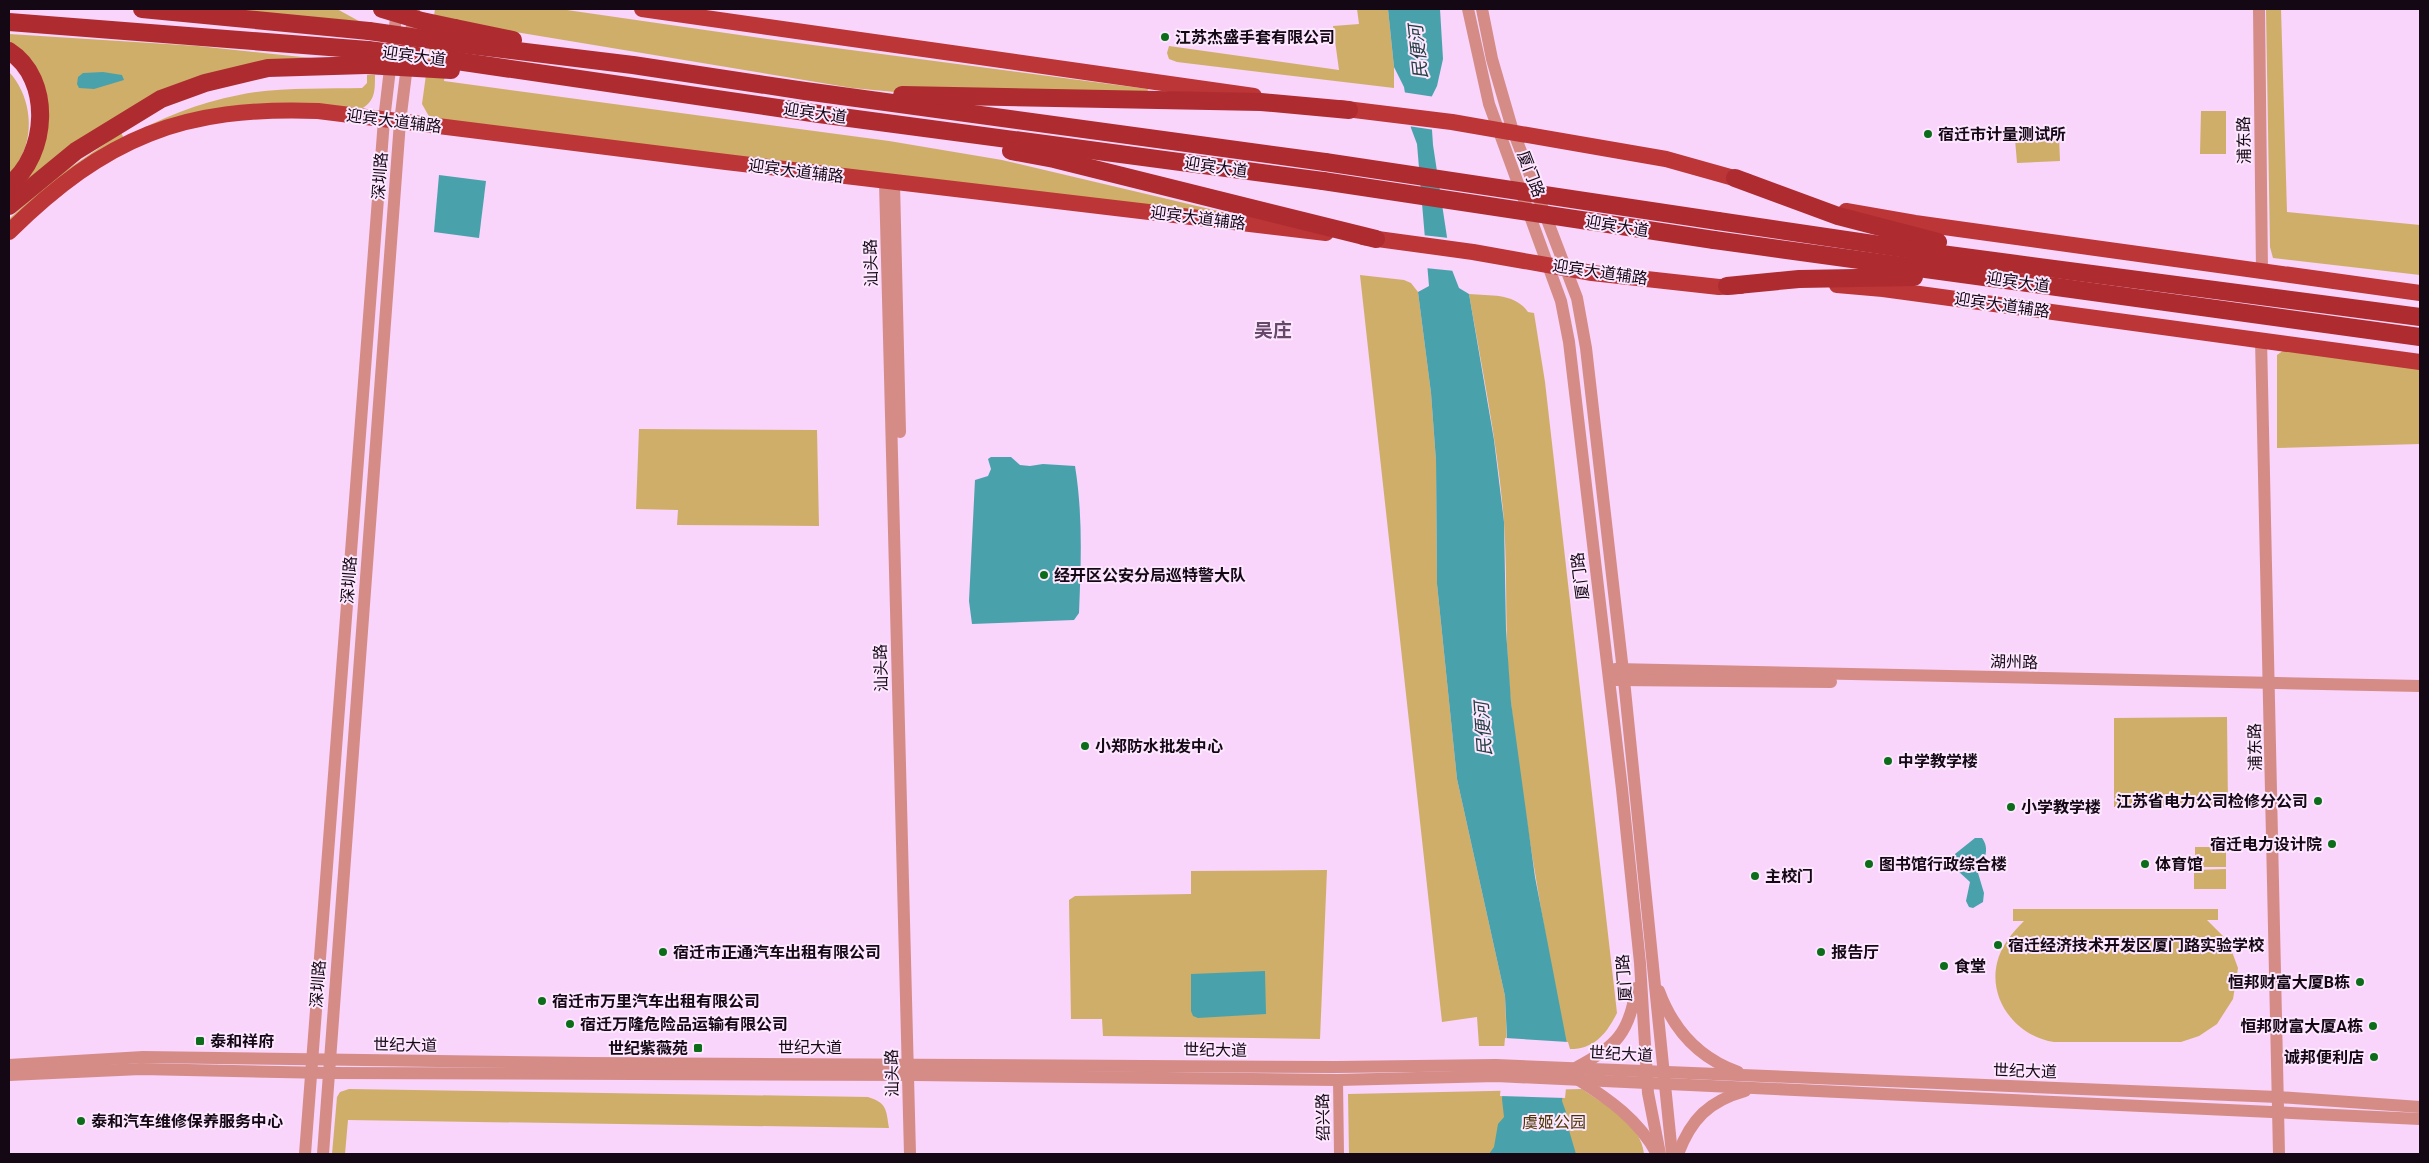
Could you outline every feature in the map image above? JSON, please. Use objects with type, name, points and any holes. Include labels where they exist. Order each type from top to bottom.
[{"type":"highway","name":"迎宾大道","points":[[142,9],[369,31],[618,85],[819,114],[1323,181],[1714,240],[2416,337]]},
{"type":"highway","points":[[382,9],[422,21],[452,50]]},
{"type":"highway","name":"迎宾大道","points":[[9,22],[367,58],[452,50],[634,65],[805,91],[1325,162],[1718,221],[2420,317]]},
{"type":"highway","points":[[9,51],[28,72],[38,96],[41,122],[32,155],[24,170],[9,185]]},
{"type":"highway","points":[[9,206],[76,151],[162,99],[205,83],[268,68],[367,58]]},
{"type":"highway","points":[[805,91],[1261,102],[1349,110]]},
{"type":"highway","points":[[819,114],[1054,159],[1376,239]]},
{"type":"highway","points":[[1735,178],[1838,216],[1901,234],[1933,242],[2075,261],[2142,280]]},
{"type":"highway","points":[[1727,286],[1834,278],[1986,278]]},
{"type":"highway","points":[[2371,310],[2420,309]]},
{"type":"main road","points":[[642,9],[991,57],[1349,110],[1452,122],[1666,159],[1845,210],[1915,223],[2420,293]]},
{"type":"main road","name":"迎宾大道辅路","points":[[9,232],[51,192],[78,172],[118,147],[157,130],[225,113],[273,109],[318,111],[889,182],[1376,239],[1473,252],[1592,273],[1727,286],[1808,283],[1883,288],[2420,362]]},
{"type":"street","name":"深圳路","points":[[305,1154],[384,120],[397,9]]},
{"type":"street","name":"深圳路","points":[[323,1154],[328,1066],[400,122],[414,9]]},
{"type":"street","name":"厦门路","points":[[1468,9],[1477,60],[1497,130],[1549,265],[1561,301],[1569,342],[1640,963],[1647,1076],[1659,1154]]},
{"type":"street","name":"厦门路","points":[[1482,9],[1492,59],[1514,133],[1577,298],[1586,348],[1623,674],[1652,974],[1672,1154]]},
{"type":"street","name":"浦东路","points":[[2259,9],[2262,271]]},
{"type":"street","name":"汕头路","points":[[889,182],[912,1069],[917,1154]]},
{"type":"street","name":"浦东路","points":[[2260,339],[2279,1154]]},
{"type":"street","name":"湖州路","points":[[1608,675],[1938,683],[2269,688],[2420,686]]},
{"type":"street","points":[[1640,963],[1630,1019],[1623,1032],[1601,1054],[1571,1073],[1619,1107],[1659,1154]]},
{"type":"street","points":[[1652,974],[1665,1008],[1677,1028],[1686,1038],[1702,1053],[1753,1083]]},
{"type":"street","name":"世纪大道","points":[[9,1065],[143,1056],[312,1066]]},
{"type":"street","name":"世纪大道","points":[[9,1075],[141,1068],[312,1066],[912,1069],[1336,1067],[1496,1070],[1647,1076],[2420,1119]]},
{"type":"street","name":"世纪大道","points":[[912,1069],[1338,1080],[1496,1070]]},
{"type":"street","name":"汕头路","points":[[910,1154],[912,1069]]},
{"type":"street","name":"绍兴路","points":[[1338,1080],[1339,1154]]},
{"type":"street","name":"世纪大道","points":[[1753,1083],[2278,1097],[2420,1107]]},
{"type":"street","points":[[1678,1154],[1692,1124],[1701,1114],[1720,1100],[1753,1083]]},
{"type":"green space","points":[[184,9],[337,9],[366,25]]},
{"type":"green space","points":[[435,9],[560,9],[775,40],[1148,89],[1146,98],[895,92],[852,88],[455,22],[444,81],[889,141],[1002,160],[1269,223],[431,120],[422,104]]},
{"type":"green space","points":[[1357,9],[1388,9],[1394,67],[1394,88],[1177,62],[1169,59],[1167,53],[1169,46],[1339,70],[1333,26],[1359,24]]},
{"type":"green space","points":[[2266,9],[2281,9],[2287,212],[2420,225],[2420,275],[2273,258],[2270,247]]},
{"type":"green space","points":[[9,34],[198,46],[340,61],[214,75],[24,186],[22,180],[44,123],[9,47]]},
{"type":"green space","points":[[9,72],[21,90],[28,112],[29,123],[26,145],[12,173],[9,187]]},
{"type":"green space","points":[[367,75],[375,75],[373,97],[367,105],[357,111],[151,127],[9,227],[9,219],[52,180],[121,133],[124,138],[180,112],[209,102],[253,92],[362,88],[367,83]]},
{"type":"green space","points":[[2201,111],[2226,111],[2226,154],[2200,154]]},
{"type":"green space","points":[[2059,136],[2060,161],[2017,163],[2015,139]]},
{"type":"green space","points":[[1360,275],[1404,280],[1411,283],[1418,292],[1431,393],[1436,461],[1437,584],[1457,779],[1505,996],[1507,1046],[1479,1046],[1477,1017],[1442,1022]]},
{"type":"green space","points":[[1469,294],[1509,298],[1523,306],[1528,312],[1534,313],[1545,382],[1617,1013],[1598,1040],[1577,1049],[1568,1049],[1563,1035],[1534,869],[1516,745],[1509,680],[1504,522],[1498,464]]},
{"type":"green space","points":[[2291,345],[2420,368],[2420,444],[2277,448],[2277,355]]},
{"type":"green space","points":[[639,429],[817,430],[819,526],[677,525],[678,510],[636,509]]},
{"type":"green space","points":[[2227,717],[2228,806],[2114,807],[2114,718]]},
{"type":"green space","points":[[2195,847],[2226,847],[2226,867],[2195,867]]},
{"type":"green space","points":[[2226,869],[2226,889],[2194,889],[2194,870]]},
{"type":"green space","points":[[1327,870],[1320,1039],[1103,1036],[1102,1019],[1071,1019],[1069,900],[1075,896],[1191,894],[1191,871]]},
{"type":"green space","points":[[2013,909],[2218,909],[2218,920],[2207,920],[2228,941],[2238,968],[2233,999],[2217,1024],[2199,1036],[2181,1042],[2054,1042],[2041,1039],[2018,1025],[2009,1015],[1997,991],[1995,977],[2001,951],[2015,930],[2024,921],[2013,921]]},
{"type":"green space","points":[[349,1089],[868,1097],[882,1104],[889,1128],[348,1120],[345,1154],[332,1154],[337,1097],[340,1092]]},
{"type":"green space","name":"虞姬公园","points":[[1582,1089],[1621,1116],[1629,1124],[1641,1143],[1644,1154],[1349,1154],[1348,1094]]},
{"type":"water","name":"民便河","points":[[1388,9],[1440,9],[1443,59],[1437,86],[1430,100],[1433,145],[1452,270],[1459,288],[1469,294],[1494,440],[1504,522],[1506,630],[1511,702],[1535,877],[1568,1049],[1562,1101],[1571,1126],[1568,1127],[1576,1154],[1489,1154],[1494,1147],[1498,1124],[1504,1117],[1502,1099],[1507,1038],[1505,996],[1457,779],[1437,584],[1436,461],[1431,393],[1418,292],[1429,286],[1417,144],[1411,128],[1404,87],[1394,67]]},
{"type":"water","points":[[103,72],[122,75],[124,80],[94,89],[79,88],[77,84],[78,77],[83,73]]},
{"type":"water","points":[[439,175],[486,181],[479,238],[434,232]]},
{"type":"water","points":[[991,457],[1011,457],[1020,465],[1075,466],[1078,484],[1081,557],[1079,613],[1074,620],[972,624],[969,601],[975,480],[988,476],[991,469],[988,459]]},
{"type":"water","points":[[1975,838],[1982,838],[1985,842],[1986,851],[1978,873],[1984,893],[1983,902],[1973,908],[1969,907],[1966,901],[1970,882],[1958,871],[1955,854]]},
{"type":"water","points":[[1265,971],[1266,1014],[1198,1018],[1193,1016],[1191,1011],[1191,974]]},
{"type":"pier","points":[[1402,92],[1435,97],[1433,101],[1435,130],[1408,126]]},
{"type":"pier","points":[[1422,235],[1449,238],[1455,271],[1425,268]]},
{"type":"pier","points":[[1505,1038],[1568,1042],[1570,1049],[1565,1098],[1500,1096]]},
{"type":"place","name":"江苏杰盛手套有限公司","points":[[1165,37]]},
{"type":"place","name":"宿迁市计量测试所","points":[[1928,134]]},
{"type":"place","name":"经开区公安分局巡特警大队","points":[[1044,575]]},
{"type":"place","name":"小郑防水批发中心","points":[[1085,746]]},
{"type":"place","name":"中学教学楼","points":[[1888,761]]},
{"type":"place","name":"江苏省电力公司检修分公司","points":[[2318,801]]},
{"type":"place","name":"小学教学楼","points":[[2011,807]]},
{"type":"place","name":"宿迁电力设计院","points":[[2332,844]]},
{"type":"place","name":"图书馆行政综合楼","points":[[1869,864]]},
{"type":"place","name":"体育馆","points":[[2145,864]]},
{"type":"place","name":"主校门","points":[[1755,876]]},
{"type":"place","name":"宿迁经济技术开发区厦门路实验学校","points":[[1998,945]]},
{"type":"place","name":"宿迁市正通汽车出租有限公司","points":[[663,952]]},
{"type":"place","name":"报告厅","points":[[1821,952]]},
{"type":"place","name":"食堂","points":[[1944,966]]},
{"type":"place","name":"恒邦财富大厦B栋","points":[[2360,982]]},
{"type":"place","name":"宿迁市万里汽车出租有限公司","points":[[542,1001]]},
{"type":"place","name":"宿迁万隆危险品运输有限公司","points":[[570,1024]]},
{"type":"place","name":"恒邦财富大厦A栋","points":[[2373,1026]]},
{"type":"place","name":"泰和祥府","points":[[200,1041]]},
{"type":"place","name":"世纪紫薇苑","points":[[698,1048]]},
{"type":"place","name":"诚邦便利店","points":[[2374,1057]]},
{"type":"place","name":"泰和汽车维修保养服务中心","points":[[81,1121]]},
{"type":"district","name":"吴庄","points":[[1273,330]]}]
